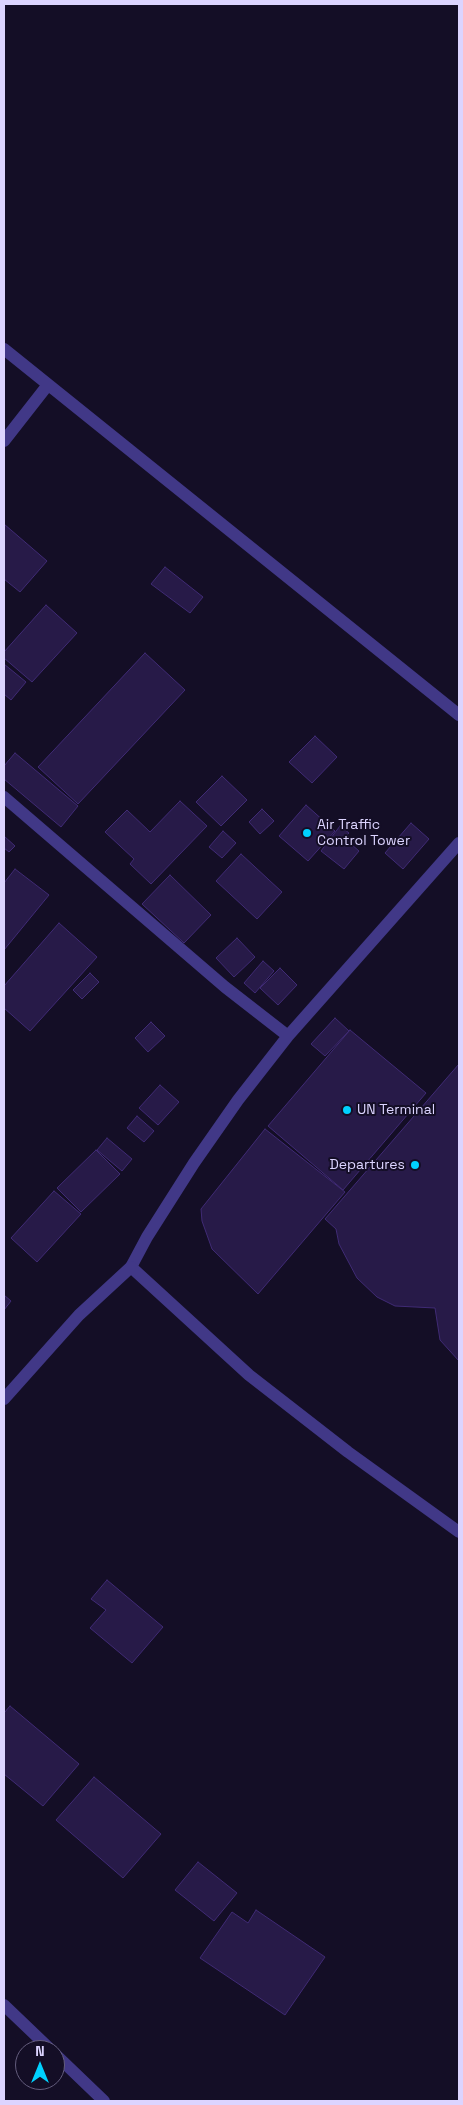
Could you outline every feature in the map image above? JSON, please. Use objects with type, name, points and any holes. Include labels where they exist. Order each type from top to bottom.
[{"type":"street","points":[[4,350],[46,386],[459,715]]},
{"type":"street","points":[[4,441],[46,386]]},
{"type":"street","points":[[4,797],[225,987],[288,1036]]},
{"type":"street","points":[[4,1399],[79,1315],[131,1267],[147,1237],[194,1163],[238,1100],[288,1036],[459,843]]},
{"type":"street","points":[[131,1267],[248,1375],[348,1452],[459,1532]]},
{"type":"street","points":[[4,2005],[41,2040]]},
{"type":"street","points":[[65,2064],[104,2101]]},
{"type":"building","points":[[4,524],[47,561],[20,592],[4,579]]},
{"type":"building","points":[[165,567],[203,597],[190,613],[151,584]]},
{"type":"building","points":[[46,605],[77,633],[32,682],[4,658],[4,652]]},
{"type":"building","points":[[145,653],[185,690],[78,804],[38,767]]},
{"type":"building","points":[[4,664],[26,682],[11,700],[4,694]]},
{"type":"building","points":[[315,736],[337,757],[312,783],[289,762]]},
{"type":"building","points":[[15,753],[78,806],[61,827],[4,779],[4,766]]},
{"type":"building","points":[[222,776],[247,800],[221,826],[196,802]]},
{"type":"building","points":[[180,801],[207,826],[151,884],[130,864],[134,859],[105,832],[127,810],[150,832]]},
{"type":"building","name":"Air Traffic Control Tower","points":[[306,805],[335,831],[308,861],[279,836]]},
{"type":"building","points":[[262,809],[274,821],[260,834],[249,822]]},
{"type":"building","points":[[411,823],[429,839],[403,869],[385,853]]},
{"type":"building","points":[[340,826],[349,833],[344,838],[359,851],[344,869],[321,851]]},
{"type":"building","points":[[223,831],[236,843],[222,858],[209,847]]},
{"type":"building","points":[[4,836],[15,846],[9,852],[4,848]]},
{"type":"building","points":[[241,854],[282,892],[257,919],[216,881]]},
{"type":"building","points":[[15,869],[49,895],[4,950],[4,883]]},
{"type":"building","points":[[170,875],[211,915],[184,943],[142,904]]},
{"type":"building","points":[[59,923],[97,957],[30,1031],[4,1008],[4,986]]},
{"type":"building","points":[[237,938],[255,957],[234,977],[216,958]]},
{"type":"building","points":[[263,961],[274,971],[255,993],[244,983]]},
{"type":"building","points":[[280,968],[297,985],[278,1005],[260,988]]},
{"type":"building","points":[[90,973],[99,982],[82,999],[73,990]]},
{"type":"building","points":[[335,1018],[349,1031],[325,1056],[311,1044]]},
{"type":"building","points":[[151,1022],[165,1036],[148,1052],[135,1038]]},
{"type":"building","name":"UN Terminal","points":[[350,1030],[426,1093],[343,1190],[268,1126]]},
{"type":"building","name":"Departures","points":[[459,1064],[459,1361],[440,1340],[435,1308],[395,1306],[377,1297],[357,1278],[339,1244],[336,1229],[325,1219]]},
{"type":"building","points":[[160,1085],[179,1102],[158,1125],[139,1108]]},
{"type":"building","points":[[137,1116],[154,1131],[144,1142],[127,1128]]},
{"type":"building","points":[[265,1129],[345,1192],[258,1294],[212,1249],[202,1221],[201,1209]]},
{"type":"building","points":[[107,1138],[132,1159],[122,1171],[97,1150]]},
{"type":"building","points":[[96,1150],[120,1174],[81,1212],[57,1188]]},
{"type":"building","points":[[54,1191],[81,1214],[37,1262],[11,1238]]},
{"type":"building","points":[[4,1295],[11,1301],[4,1310]]},
{"type":"building","points":[[107,1580],[163,1627],[132,1663],[90,1628],[106,1610],[91,1599]]},
{"type":"building","points":[[10,1706],[79,1764],[43,1806],[4,1774],[4,1713]]},
{"type":"building","points":[[94,1777],[161,1834],[123,1878],[56,1820]]},
{"type":"building","points":[[198,1862],[237,1893],[214,1921],[175,1890]]},
{"type":"building","points":[[256,1910],[325,1957],[285,2015],[200,1958],[232,1912],[248,1923]]},
{"type":"place","name":"Air Traffic Control Tower","points":[[307,833]]},
{"type":"place","name":"UN Terminal","points":[[347,1110]]},
{"type":"place","name":"Departures","points":[[415,1165]]}]
